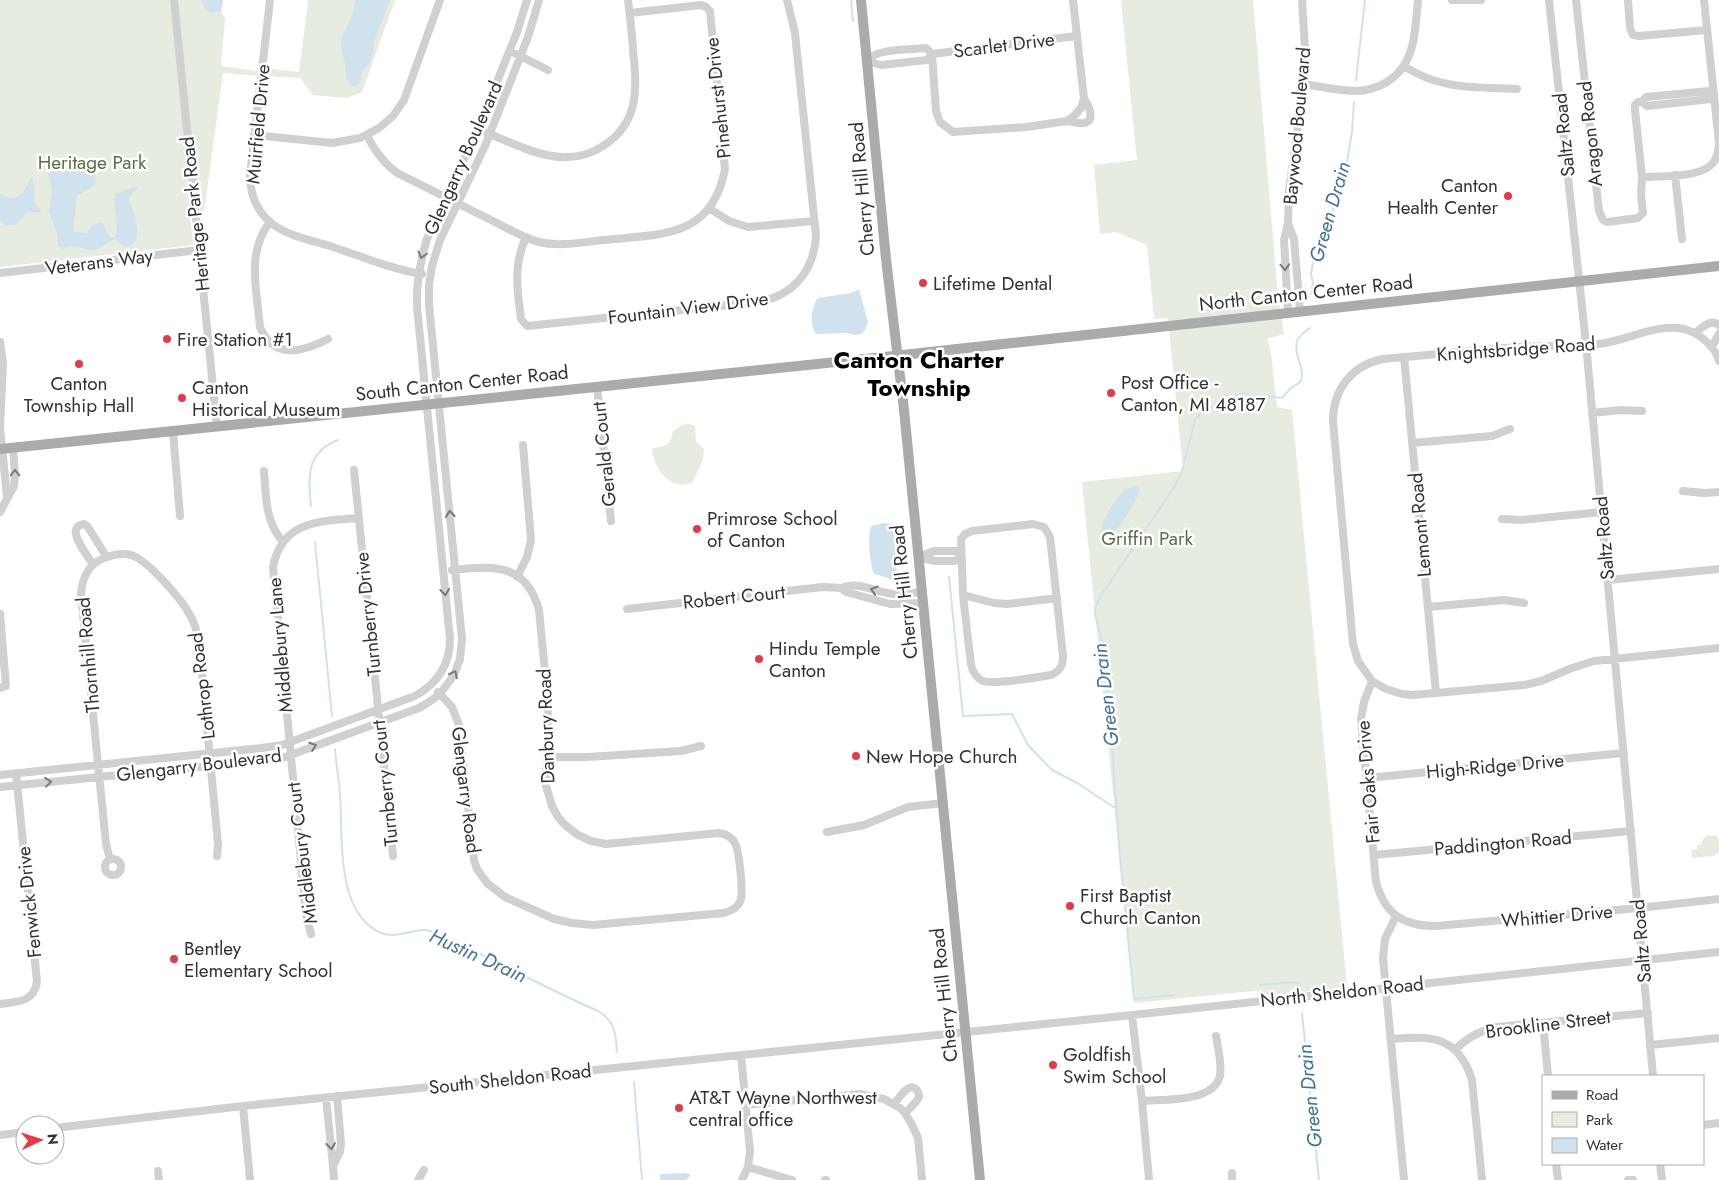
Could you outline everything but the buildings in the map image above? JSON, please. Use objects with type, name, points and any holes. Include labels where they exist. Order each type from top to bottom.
[{"type":"main road","name":"Cherry Hill Road","points":[[861,0],[980,1180]]},
{"type":"main road","name":"North Canton Center Road","points":[[898,356],[1719,266]]},
{"type":"main road","name":"South Canton Center Road","points":[[5,449],[898,356]]},
{"type":"street","name":"Heritage Park Road","points":[[174,0],[217,427]]},
{"type":"street","name":"Muirfield Drive","points":[[270,0],[250,174],[250,188],[257,207],[270,222],[288,232],[395,268],[430,275]]},
{"type":"street","points":[[254,135],[332,143],[351,141],[367,135],[388,121],[404,100],[440,0]]},
{"type":"street","name":"Glengarry Boulevard","points":[[0,775],[262,748],[289,742],[415,696],[432,685],[438,678],[448,659],[450,634],[418,320],[417,294],[419,273],[427,239],[478,129],[509,52],[527,0]]},
{"type":"street","name":"Glengarry Boulevard","points":[[0,787],[267,760],[290,754],[419,708],[440,694],[451,681],[459,665],[462,633],[430,319],[430,275],[440,240],[490,134],[540,0]]},
{"type":"street","points":[[478,129],[541,154],[561,157],[574,157],[589,153],[612,140],[628,119],[636,96],[628,0]]},
{"type":"street","name":"Fountain View Drive","points":[[526,237],[519,257],[516,278],[521,320],[529,326],[758,302],[774,298],[794,286],[808,268],[815,247],[795,34],[787,0]]},
{"type":"street","points":[[1067,121],[1074,116],[1084,99],[1073,0]]},
{"type":"street","name":"Baywood Boulevard","points":[[1288,312],[1284,240],[1288,223],[1289,191],[1304,84],[1306,57],[1302,0]]},
{"type":"street","points":[[1304,84],[1347,90],[1369,90],[1389,80],[1404,66],[1410,56],[1418,0]]},
{"type":"street","points":[[1452,0],[1482,0]]},
{"type":"street","name":"Saltz Road","points":[[1549,0],[1580,281],[1653,1075]]},
{"type":"street","name":"Aragon Road","points":[[1576,0],[1600,216],[1603,220],[1607,222],[1642,216],[1642,177]]},
{"type":"street","points":[[1628,0],[1630,28],[1633,35],[1707,30]]},
{"type":"street","points":[[1704,0],[1719,133],[1716,158],[1709,167],[1699,172],[1642,177],[1635,106],[1640,102],[1647,106],[1711,99],[1714,94]]},
{"type":"street","name":"Pinehurst Drive","points":[[367,135],[377,154],[390,168],[457,203],[541,243],[559,244],[666,234],[691,224],[709,208],[721,188],[725,164],[710,11],[701,5],[630,13]]},
{"type":"street","name":"Scarlet Drive","points":[[932,54],[926,48],[880,52],[872,55],[867,60],[881,65],[914,62],[927,60],[932,54],[1077,36]]},
{"type":"street","points":[[913,50],[914,62]]},
{"type":"street","points":[[509,52],[548,70]]},
{"type":"street","points":[[932,54],[936,111],[940,122],[953,132],[1026,127],[1067,121],[1085,122],[1090,118],[1092,112],[1084,99]]},
{"type":"street","points":[[1404,66],[1425,78],[1446,85],[1517,89]]},
{"type":"street","points":[[1675,175],[1682,239]]},
{"type":"street","points":[[709,208],[729,221],[748,227],[814,221]]},
{"type":"street","points":[[270,222],[260,237],[255,257],[260,327],[267,340],[274,345],[288,350],[295,351],[308,348],[328,339]]},
{"type":"street","name":"Baywood Boulevard","points":[[1288,223],[1294,239],[1300,311]]},
{"type":"street","name":"Veterans Way","points":[[0,273],[199,250]]},
{"type":"street","points":[[418,320],[430,319]]},
{"type":"street","points":[[1719,326],[1716,323],[1710,322],[1695,333],[1712,346],[1719,361]]},
{"type":"street","name":"Knightsbridge Road","points":[[1372,681],[1358,661],[1353,644],[1332,421],[1335,400],[1343,384],[1351,375],[1365,365],[1382,359],[1521,347],[1558,347],[1606,343],[1665,329],[1684,329],[1695,333]]},
{"type":"street","points":[[1712,346],[1719,334]]},
{"type":"street","points":[[0,342],[2,364],[0,427],[5,449],[16,475],[14,486],[0,512]]},
{"type":"street","name":"Lemont Road","points":[[1404,357],[1436,693]]},
{"type":"street","name":"Gerald Court","points":[[597,387],[611,521]]},
{"type":"street","points":[[1592,413],[1620,410],[1642,411]]},
{"type":"street","points":[[1412,443],[1492,436],[1510,430]]},
{"type":"street","points":[[173,432],[180,516]]},
{"type":"street","points":[[517,577],[527,557],[531,540],[523,444]]},
{"type":"street","points":[[433,463],[444,462]]},
{"type":"street","name":"Turnberry Drive","points":[[354,470],[377,710]]},
{"type":"street","points":[[264,471],[270,520],[283,542],[296,530],[312,523],[358,518]]},
{"type":"street","points":[[1683,491],[1719,492]]},
{"type":"street","points":[[1502,519],[1522,520],[1602,512]]},
{"type":"street","points":[[84,524],[88,527],[106,556],[93,564],[75,535],[75,529],[84,524]]},
{"type":"street","points":[[1033,524],[1042,526],[1047,530],[1050,537],[1063,656],[1060,669],[1051,675],[990,682],[982,680],[973,672],[963,595],[961,556],[961,539],[968,532],[1033,524]]},
{"type":"street","points":[[440,540],[452,540]]},
{"type":"street","name":"Middlebury Lane","points":[[283,542],[274,558],[273,575],[289,742]]},
{"type":"street","name":"Lothrop Road","points":[[106,556],[120,554],[133,556],[141,560],[185,606],[195,627],[210,753],[218,844],[217,856]]},
{"type":"street","points":[[918,557],[935,561],[955,561],[961,556]]},
{"type":"street","name":"Thornhill Road","points":[[93,564],[84,578],[81,594],[106,844],[110,859]]},
{"type":"street","name":"Danbury Road","points":[[443,571],[493,567],[510,572],[524,582],[531,590],[539,610],[548,703],[546,786],[552,806],[565,825],[584,838],[612,844],[719,833],[730,836],[737,850],[742,893],[739,904],[733,909]]},
{"type":"street","points":[[1608,580],[1719,569]]},
{"type":"street","name":"Robert Court","points":[[627,609],[823,587],[841,588],[848,585],[859,585],[896,595],[922,592]]},
{"type":"street","name":"Robert Court","points":[[841,588],[846,592],[890,604],[923,603]]},
{"type":"street","points":[[963,595],[994,603],[1007,604],[1057,598]]},
{"type":"street","points":[[1428,607],[1504,600],[1524,602]]},
{"type":"street","points":[[0,614],[6,686],[0,688]]},
{"type":"street","points":[[450,634],[462,633]]},
{"type":"street","points":[[1372,681],[1386,689],[1412,695],[1524,685],[1541,681],[1584,664],[1719,648]]},
{"type":"street","name":"Fair Oaks Drive","points":[[1372,681],[1361,715],[1376,882],[1386,905],[1396,916]]},
{"type":"street","name":"Glengarry Road","points":[[432,685],[452,707],[459,724],[474,860],[482,877],[494,890],[546,916],[563,922],[581,924],[604,925],[724,913],[733,909]]},
{"type":"street","name":"Turnberry Court","points":[[377,710],[393,856]]},
{"type":"street","name":"Middlebury Court","points":[[289,742],[306,914],[311,934]]},
{"type":"street","points":[[546,757],[587,757],[681,751],[701,746]]},
{"type":"street","name":"High-Ridge Drive","points":[[1367,778],[1624,753]]},
{"type":"street","name":"Fenwick Drive","points":[[0,1004],[24,1001],[32,994],[36,985],[16,773]]},
{"type":"street","points":[[827,832],[864,825],[908,807],[943,803]]},
{"type":"street","name":"Paddington Road","points":[[1374,855],[1631,830]]},
{"type":"street","name":"Whittier Drive","points":[[1396,916],[1414,925],[1436,926],[1719,900]]},
{"type":"street","points":[[1396,916],[1388,930],[1383,958],[1404,1180]]},
{"type":"street","name":"North Sheldon Road","points":[[966,1032],[1719,952]]},
{"type":"street","name":"Brookline Street","points":[[1455,1050],[1469,1037],[1486,1029],[1648,1013]]},
{"type":"street","points":[[1132,1015],[1149,1180]]},
{"type":"street","points":[[1543,1023],[1548,1075]]},
{"type":"street","name":"South Sheldon Road","points":[[65,1127],[337,1096],[966,1032]]},
{"type":"street","points":[[1142,1101],[1198,1096],[1210,1091],[1220,1075],[1216,1036]]},
{"type":"street","points":[[1391,1039],[1427,1037],[1443,1042],[1455,1050],[1466,1064],[1472,1080],[1482,1180]]},
{"type":"street","points":[[1650,1045],[1719,1038]]},
{"type":"street","points":[[741,1055],[750,1151],[748,1167],[742,1180]]},
{"type":"street","points":[[894,1104],[908,1089],[916,1089],[919,1093],[919,1098],[906,1113]]},
{"type":"street","points":[[746,1105],[860,1094],[877,1096],[894,1104],[906,1113],[918,1138],[922,1180]]},
{"type":"street","points":[[333,1166],[340,1152],[341,1143],[337,1096]]},
{"type":"street","points":[[326,1098],[334,1180]]},
{"type":"street","points":[[243,1106],[250,1180]]},
{"type":"street","points":[[1704,1125],[1719,1123]]},
{"type":"street","points":[[0,1135],[15,1133]]},
{"type":"street","points":[[1556,1165],[1558,1180]]},
{"type":"street","points":[[1660,1165],[1662,1180]]},
{"type":"street","points":[[748,1167],[792,1180]]},
{"type":"street","points":[[418,1180],[424,1170]]},
{"type":"street","points":[[158,1171],[159,1180]]},
{"type":"street","points":[[1628,1180],[1633,1180]]},
{"type":"green space","name":"Heritage Park","points":[[0,0],[223,0],[221,11],[225,19],[221,66],[256,71],[272,69],[299,72],[308,0],[395,0],[362,92],[347,98],[313,95],[300,78],[223,73],[204,212],[190,213],[193,245],[0,267]]},
{"type":"green space","name":"Griffin Park","points":[[1121,0],[1253,0],[1278,297],[1284,334],[1267,339],[1271,352],[1277,407],[1292,410],[1347,987],[1258,997],[1257,991],[1253,991],[1134,1003],[1082,482],[1183,471],[1168,318],[1154,319],[1147,245],[1116,232],[1100,234],[1094,165],[1137,160]]},
{"type":"green space","points":[[689,424],[695,426],[696,442],[704,449],[703,460],[692,483],[684,485],[670,481],[664,476],[656,464],[652,449],[669,443],[673,431],[682,425]]},
{"type":"green space","points":[[1708,835],[1717,836],[1719,839],[1719,852],[1713,856],[1692,858],[1691,850],[1697,849],[1697,845],[1701,844]]},
{"type":"water","points":[[202,0],[223,0],[221,11],[211,13],[205,9]]},
{"type":"water","points":[[356,0],[390,0],[374,42],[369,64],[362,72],[360,83],[353,86],[346,78],[341,48],[342,37],[351,18]]},
{"type":"water","points":[[88,160],[94,167],[95,185],[77,196],[73,231],[87,233],[93,225],[102,222],[110,237],[115,237],[117,226],[114,205],[115,194],[134,187],[138,188],[129,197],[137,229],[135,241],[131,246],[122,246],[115,239],[94,250],[74,246],[63,249],[58,246],[57,234],[49,212],[52,191],[48,174],[55,165]]},
{"type":"water","points":[[32,176],[34,202],[41,210],[40,212],[26,213],[16,225],[6,225],[0,220],[0,193],[7,197],[17,197],[24,191]]},
{"type":"water","points":[[859,289],[868,322],[865,330],[861,334],[856,335],[846,333],[816,334],[812,326],[812,316],[818,298],[851,293]]},
{"type":"water","points":[[1138,486],[1140,489],[1138,496],[1131,510],[1109,541],[1106,541],[1102,547],[1100,534],[1106,516],[1126,489]]},
{"type":"water","points":[[883,523],[890,524],[894,529],[897,577],[892,580],[873,573],[871,561],[869,543],[871,526]]},
{"type":"water","points":[[662,1174],[690,1174],[686,1180],[660,1180],[660,1175]]},
{"type":"waterway","points":[[851,0],[853,21]]},
{"type":"waterway","name":"Green Drain","points":[[1356,80],[1365,0]]},
{"type":"waterway","name":"Green Drain","points":[[1311,294],[1313,283],[1311,274],[1314,257],[1334,207],[1347,161],[1352,132],[1354,102]]},
{"type":"waterway","name":"Green Drain","points":[[1236,395],[1245,393],[1252,397],[1256,395],[1282,398],[1300,382],[1302,373],[1296,344],[1299,337],[1310,328]]},
{"type":"waterway","name":"Green Drain","points":[[1173,995],[1134,999],[1120,858],[1110,718],[1102,641],[1095,608],[1100,597],[1175,486],[1182,471],[1195,420],[1200,414],[1215,405],[1221,397],[1227,395]]},
{"type":"waterway","name":"Hustin Drain","points":[[311,506],[309,485],[311,467],[320,451],[338,440]]},
{"type":"waterway","name":"Hustin Drain","points":[[315,542],[332,716]]},
{"type":"waterway","points":[[949,577],[963,716],[1012,714],[1028,745],[1052,770],[1079,784],[1117,809]]},
{"type":"waterway","name":"Hustin Drain","points":[[335,749],[340,794],[344,872],[356,909],[366,923],[381,933],[388,935],[421,930],[433,932],[598,1011],[608,1019],[614,1028],[617,1052]]},
{"type":"waterway","name":"Green Drain","points":[[1260,985],[1295,982],[1299,983],[1300,988]]},
{"type":"waterway","name":"Green Drain","points":[[1302,1013],[1319,1180]]},
{"type":"waterway","name":"Hustin Drain","points":[[634,1082],[642,1180]]},
{"type":"place","name":"Canton Health Center","points":[[1508,196]]},
{"type":"place","name":"Lifetime Dental","points":[[923,283]]},
{"type":"place","name":"Fire Station #1","points":[[167,339]]},
{"type":"place","name":"Canton Township Hall","points":[[79,364]]},
{"type":"place","name":"Post Office - Canton, MI 48187","points":[[1111,393]]},
{"type":"place","name":"Canton Historical Museum","points":[[182,398]]},
{"type":"place","name":"Primrose School of Canton","points":[[697,529]]},
{"type":"place","name":"Hindu Temple Canton","points":[[759,659]]},
{"type":"place","name":"New Hope Church","points":[[856,756]]},
{"type":"place","name":"First Baptist Church Canton","points":[[1070,906]]},
{"type":"place","name":"Bentley Elementary School","points":[[174,959]]},
{"type":"place","name":"Goldfish Swim School","points":[[1053,1065]]},
{"type":"place","name":"AT&T Wayne Northwest central office","points":[[679,1108]]},
{"type":"district","name":"Canton Charter Township","points":[[919,373]]}]
